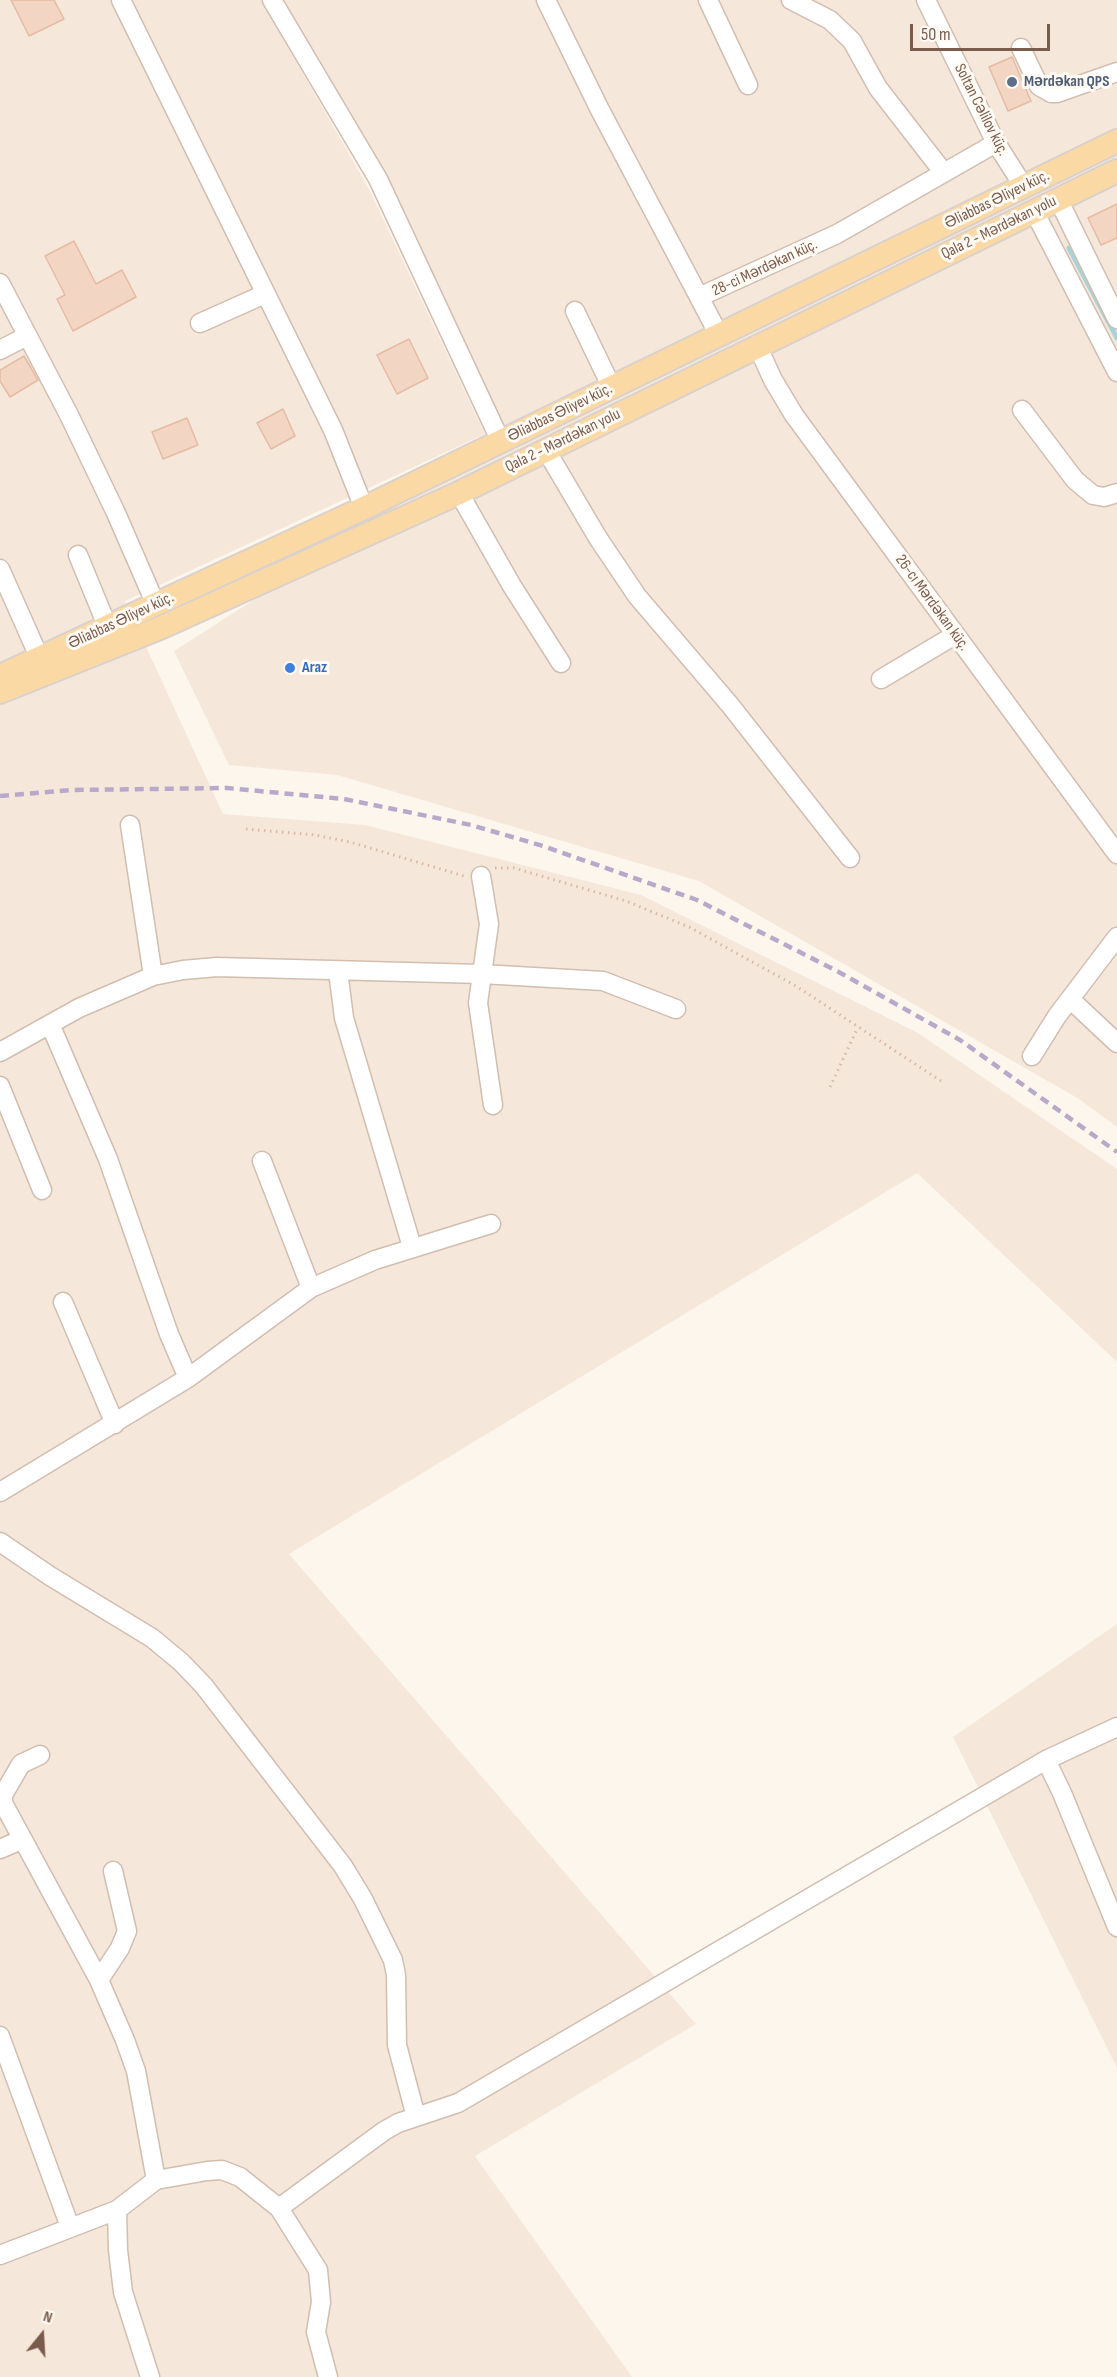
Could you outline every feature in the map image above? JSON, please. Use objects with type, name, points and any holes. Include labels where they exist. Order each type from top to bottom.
[{"type":"main road","name":"Əliabbas Əliyev küç.","points":[[0,676],[364,508],[1117,141]]},
{"type":"main road","name":"Qala 2 - Mərdəkan yolu","points":[[0,692],[160,628],[459,493],[1117,171]]},
{"type":"main road","points":[[746,322],[758,345]]},
{"type":"street","points":[[121,0],[348,462],[364,508]]},
{"type":"street","points":[[272,0],[378,179],[501,442]]},
{"type":"street","name":"28-ci Mərdəkan küç.","points":[[546,0],[600,110],[699,297],[837,234],[996,143]]},
{"type":"street","points":[[708,0],[748,85]]},
{"type":"street","points":[[792,0],[830,20],[852,41],[878,88],[944,173]]},
{"type":"street","name":"Soltan Cəlilov küç.","points":[[926,0],[996,143],[1024,186]]},
{"type":"street","points":[[1021,48],[1039,86],[1050,93],[1110,74]]},
{"type":"street","points":[[1058,199],[1117,319]]},
{"type":"street","points":[[1034,211],[1117,372]]},
{"type":"street","points":[[0,283],[116,513],[156,605]]},
{"type":"street","points":[[200,323],[265,294]]},
{"type":"street","points":[[699,297],[719,335]]},
{"type":"street","points":[[574,311],[612,388]]},
{"type":"street","points":[[0,351],[27,336]]},
{"type":"street","name":"26-cı Mərdəkan küç.","points":[[758,345],[773,380],[794,415],[1117,854]]},
{"type":"street","points":[[1022,410],[1075,480],[1093,495],[1104,497],[1117,493]]},
{"type":"street","points":[[546,450],[598,538],[637,596],[730,705],[850,858]]},
{"type":"street","points":[[459,493],[512,586],[561,663]]},
{"type":"street","points":[[78,555],[108,628]]},
{"type":"street","points":[[0,569],[40,659]]},
{"type":"street","points":[[881,679],[955,635]]},
{"type":"street","points":[[130,825],[153,976]]},
{"type":"street","points":[[480,876],[489,924],[478,1003],[493,1105]]},
{"type":"street","points":[[1032,1056],[1070,999],[1117,937]]},
{"type":"street","points":[[0,1052],[79,1008],[153,976],[183,970],[217,968],[482,974],[603,981],[676,1009]]},
{"type":"street","points":[[338,971],[344,1018],[412,1247]]},
{"type":"street","points":[[1070,999],[1117,1043]]},
{"type":"street","points":[[50,1024],[108,1160],[169,1334],[188,1378]]},
{"type":"street","points":[[0,1086],[42,1190]]},
{"type":"street","points":[[262,1161],[311,1288]]},
{"type":"street","points":[[0,1492],[188,1378],[311,1288],[375,1260],[491,1224]]},
{"type":"street","points":[[63,1302],[115,1424]]},
{"type":"street","points":[[0,1542],[50,1576],[152,1638],[181,1662],[204,1686],[343,1866],[363,1899],[393,1960],[396,1975],[397,2045],[416,2117]]},
{"type":"street","points":[[279,2208],[384,2131],[458,2103],[1046,1760],[1117,1727]]},
{"type":"street","points":[[40,1755],[21,1764],[3,1795],[5,1810],[99,1980],[136,2071],[156,2180]]},
{"type":"street","points":[[1046,1760],[1110,1890],[1117,1927]]},
{"type":"street","points":[[0,1849],[21,1840]]},
{"type":"street","points":[[99,1980],[125,1940],[127,1931],[113,1871]]},
{"type":"street","points":[[0,2036],[70,2227]]},
{"type":"street","points":[[0,2255],[117,2210],[156,2180],[222,2170],[240,2177],[279,2208],[318,2270],[321,2302],[316,2332],[328,2377]]},
{"type":"street","points":[[117,2210],[118,2250],[123,2292],[150,2377]]},
{"type":"path","points":[[246,829],[315,835],[350,842],[464,876],[480,876],[502,866],[514,867],[626,901],[689,927],[796,986],[944,1083]]},
{"type":"path","points":[[830,1087],[858,1027]]},
{"type":"shaded area","points":[[0,0],[261,0],[369,189],[485,434],[125,601],[223,814],[365,825],[641,895],[918,1033],[1117,1169],[1117,1362],[917,1173],[289,1554],[696,2024],[475,2156],[632,2377],[0,2377]]},
{"type":"shaded area","points":[[275,0],[1117,0],[1117,1127],[1079,1099],[699,881],[337,775],[229,765],[174,651],[501,442]]},
{"type":"shaded area","points":[[1117,1624],[1117,2068],[953,1737]]},
{"type":"building","points":[[11,0],[54,0],[64,19],[29,36]]},
{"type":"building","points":[[1012,57],[1031,101],[1008,111],[989,67]]},
{"type":"building","points":[[1117,204],[1117,238],[1101,245],[1088,218]]},
{"type":"building","points":[[74,241],[96,284],[122,270],[136,297],[73,331],[57,299],[65,295],[45,256]]},
{"type":"building","points":[[409,339],[428,378],[397,394],[377,355]]},
{"type":"building","points":[[24,356],[38,380],[10,397],[0,381],[0,370]]},
{"type":"building","points":[[283,409],[295,436],[271,449],[257,423]]},
{"type":"building","points":[[187,418],[198,445],[163,459],[152,432]]},
{"type":"waterway","points":[[1069,248],[1117,338]]},
{"type":"railway","points":[[0,796],[72,790],[227,788],[344,799],[471,825],[543,846],[697,900],[837,971],[960,1040],[1117,1152]]},
{"type":"place","name":"Mərdəkan QPS","points":[[1012,82]]},
{"type":"place","name":"Araz","points":[[290,668]]}]
